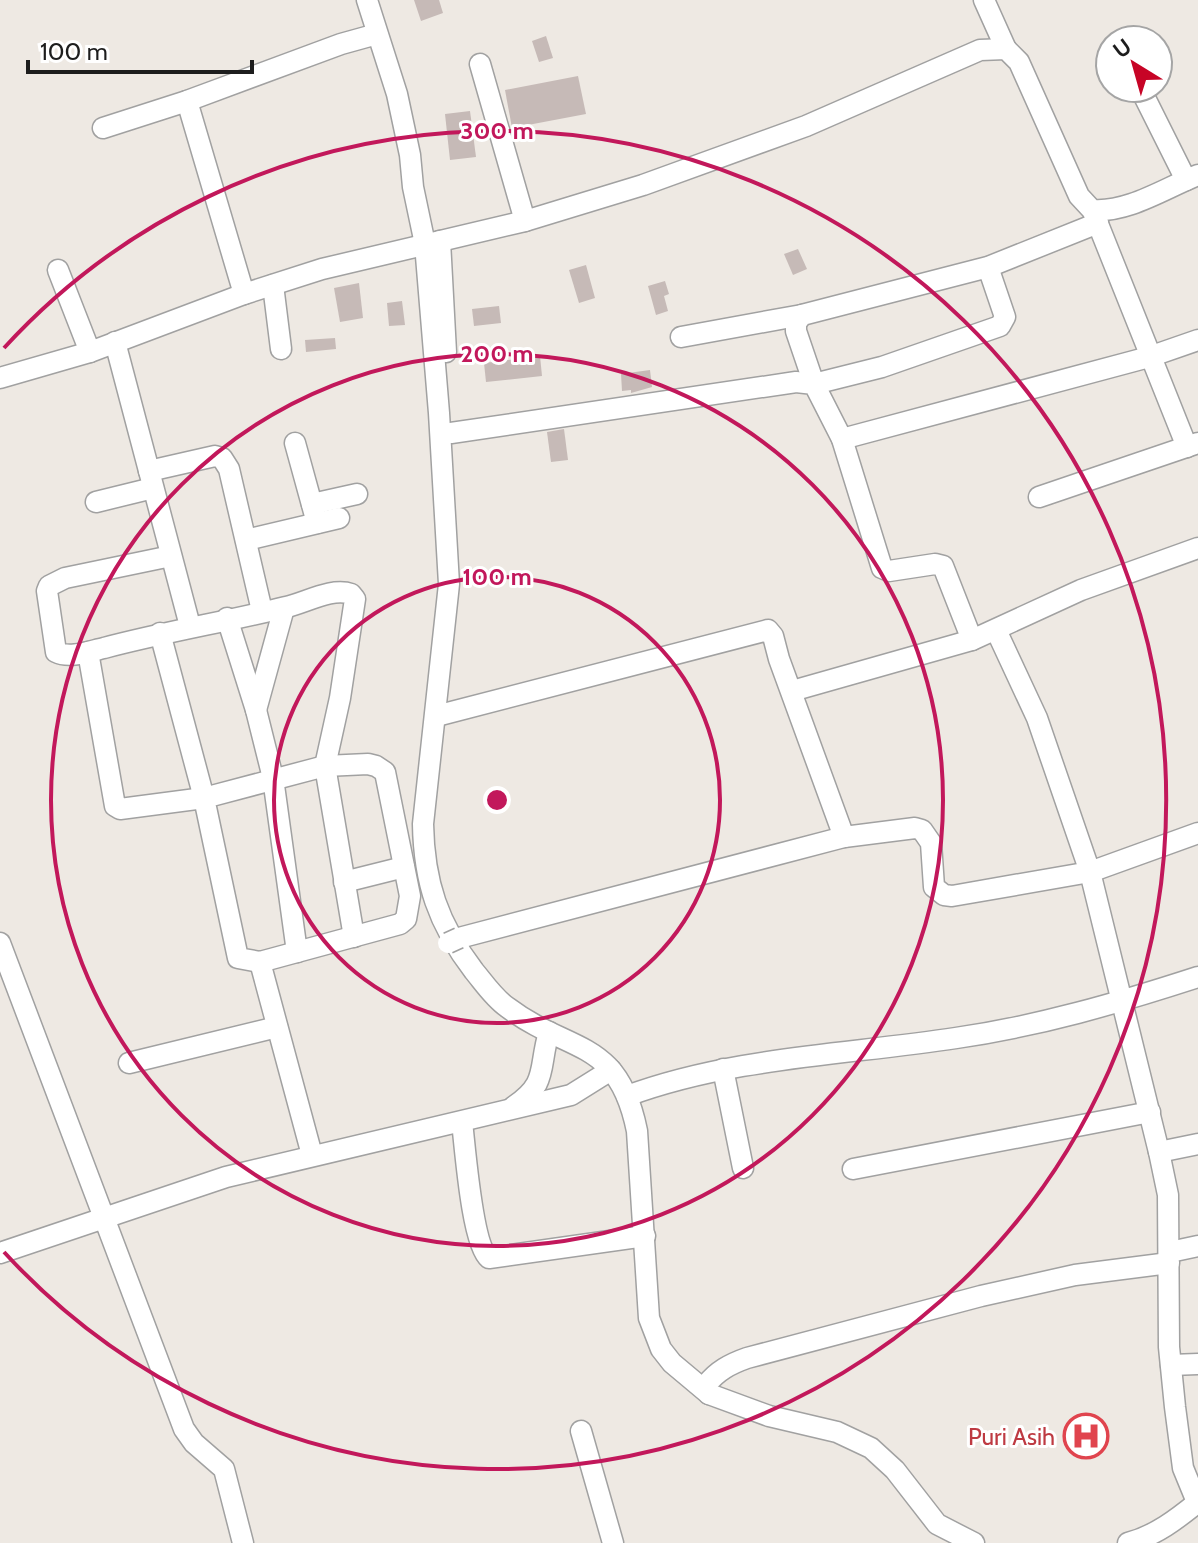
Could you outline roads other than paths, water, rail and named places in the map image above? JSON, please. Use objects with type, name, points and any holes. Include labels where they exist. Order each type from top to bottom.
[{"type":"street","points":[[367,0],[402,117],[432,242],[451,433],[455,544],[430,838],[438,883],[456,940]]},
{"type":"street","points":[[984,0],[1006,49],[1019,62],[1079,196],[1095,217],[1149,357],[1193,445],[1039,497]]},
{"type":"street","points":[[103,128],[377,34]]},
{"type":"street","points":[[0,378],[90,352],[244,294],[322,269],[525,221],[643,185],[755,146],[980,50],[1006,49]]},
{"type":"street","points":[[480,64],[525,221]]},
{"type":"street","points":[[187,101],[244,294]]},
{"type":"street","points":[[681,337],[802,315],[988,267],[1095,217],[1192,178],[1149,104]]},
{"type":"street","points":[[432,242],[449,584],[425,796],[424,854],[433,897],[456,940],[504,1006],[549,1032],[589,1049],[611,1070],[627,1096],[637,1131],[649,1318],[654,1335],[672,1363],[769,1416],[837,1432],[871,1448],[895,1470],[937,1524],[974,1543]]},
{"type":"street","points":[[451,433],[796,382],[814,384],[882,367],[1000,326],[1005,317],[988,267]]},
{"type":"street","points":[[58,270],[90,352]]},
{"type":"street","points":[[273,285],[281,349]]},
{"type":"street","points":[[802,315],[796,323],[796,331],[814,384],[842,439],[882,568],[889,571],[935,564],[943,566],[972,640]]},
{"type":"street","points":[[842,439],[1149,357],[1198,340]]},
{"type":"street","points":[[115,342],[190,626]]},
{"type":"street","points":[[295,443],[315,514]]},
{"type":"street","points":[[96,502],[215,456],[222,458],[229,469],[262,611]]},
{"type":"street","points":[[246,540],[357,494]]},
{"type":"street","points":[[315,514],[339,518]]},
{"type":"street","points":[[792,691],[972,640],[1081,590],[1198,548]]},
{"type":"street","points":[[171,556],[65,578],[49,586],[47,591],[56,652],[64,656],[88,652],[190,626],[284,608],[340,592],[351,594],[355,599],[340,698],[325,766],[354,937]]},
{"type":"street","points":[[256,710],[284,608]]},
{"type":"street","points":[[227,618],[256,710],[273,778],[297,952]]},
{"type":"street","points":[[440,715],[768,630],[844,837]]},
{"type":"street","points":[[996,630],[1037,718],[1090,872],[1168,1195],[1171,1365],[1183,1468],[1197,1502],[1182,1516],[1128,1543]]},
{"type":"street","points":[[88,652],[115,806],[120,809],[204,798],[325,766],[376,766],[385,772],[410,896],[406,919],[400,924],[260,962],[244,961],[235,952],[204,798],[160,633]]},
{"type":"street","points":[[456,940],[844,837],[915,828],[922,830],[931,843],[934,887],[944,895],[952,896],[1090,872],[1198,833]]},
{"type":"street","points":[[344,882],[404,867]]},
{"type":"street","points":[[0,943],[187,1435],[220,1465],[226,1475],[243,1543]]},
{"type":"street","points":[[260,962],[312,1155]]},
{"type":"street","points":[[627,1096],[673,1080],[749,1063],[960,1037],[1041,1023],[1198,977]]},
{"type":"street","points":[[129,1063],[277,1027]]},
{"type":"street","points":[[508,1111],[527,1098],[539,1083],[549,1032]]},
{"type":"street","points":[[723,1069],[743,1168]]},
{"type":"street","points":[[0,1253],[226,1177],[571,1095],[611,1070]]},
{"type":"street","points":[[853,1169],[1150,1112]]},
{"type":"street","points":[[462,1122],[473,1210],[484,1255],[489,1258],[645,1236]]},
{"type":"street","points":[[1159,1152],[1198,1144]]},
{"type":"street","points":[[710,1384],[747,1358],[981,1296],[1169,1258],[1198,1246]]},
{"type":"street","points":[[1171,1365],[1198,1364]]},
{"type":"street","points":[[581,1431],[613,1543]]},
{"type":"place","name":"Puri Asih","points":[[1086,1436]]}]
